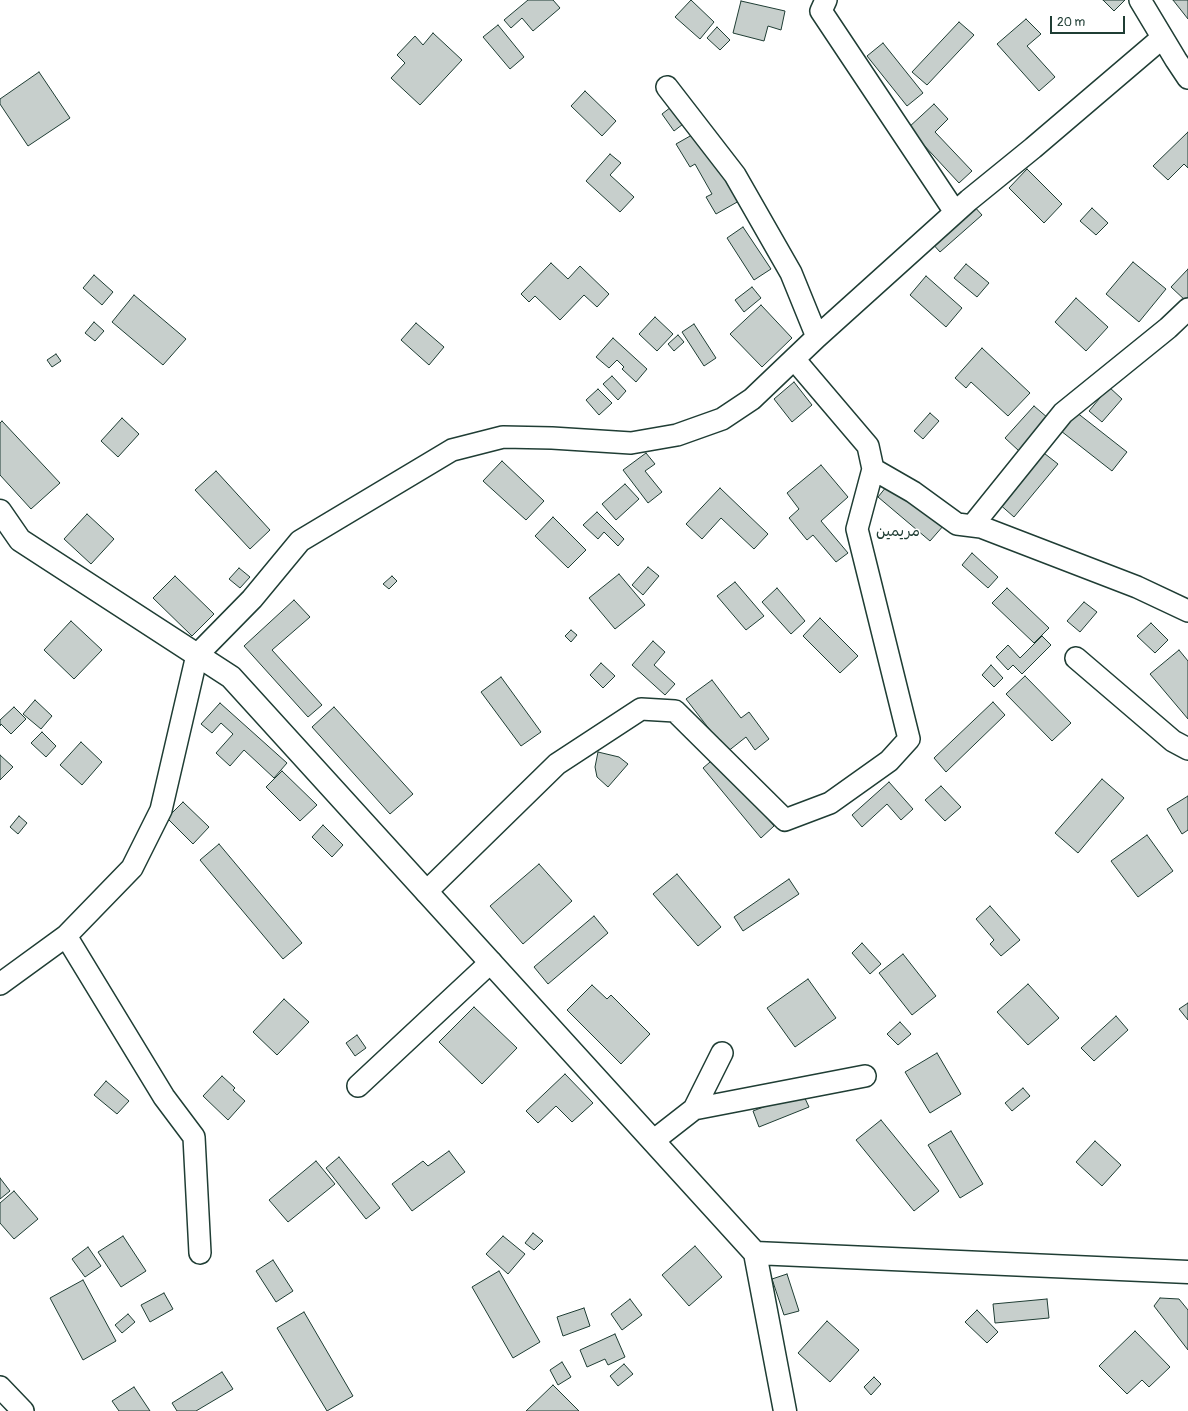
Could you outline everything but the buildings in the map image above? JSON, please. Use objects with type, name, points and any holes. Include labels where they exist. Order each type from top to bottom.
[{"type":"street","points":[[826,0],[821,11],[955,212]]},
{"type":"street","points":[[1140,0],[1188,78]]},
{"type":"street","points":[[0,984],[66,936],[132,868],[161,810],[197,655],[252,598],[300,541],[452,450],[503,437],[552,438],[631,443],[677,435],[722,419],[752,399],[955,212],[1162,38]]},
{"type":"street","points":[[667,86],[735,175],[791,273],[817,338]]},
{"type":"street","points":[[972,526],[1063,413],[1168,328],[1188,309]]},
{"type":"street","points":[[426,892],[557,764],[641,709],[675,711],[785,820],[830,803],[889,761],[910,739],[856,529],[873,469],[868,446],[794,360]]},
{"type":"street","points":[[873,469],[913,492],[957,524],[981,526],[1137,587],[1188,611]]},
{"type":"street","points":[[0,511],[20,540],[231,677],[755,1253],[785,1411]]},
{"type":"street","points":[[1076,658],[1173,742],[1188,749]]},
{"type":"street","points":[[66,936],[164,1097],[194,1137],[200,1253]]},
{"type":"street","points":[[358,1086],[491,962]]},
{"type":"street","points":[[653,1141],[694,1109],[722,1053]]},
{"type":"street","points":[[694,1109],[865,1076]]},
{"type":"street","points":[[755,1253],[1188,1272]]},
{"type":"street","points":[[0,1387],[23,1411]]},
{"type":"district","name":"مريمين","points":[[898,532]]}]
